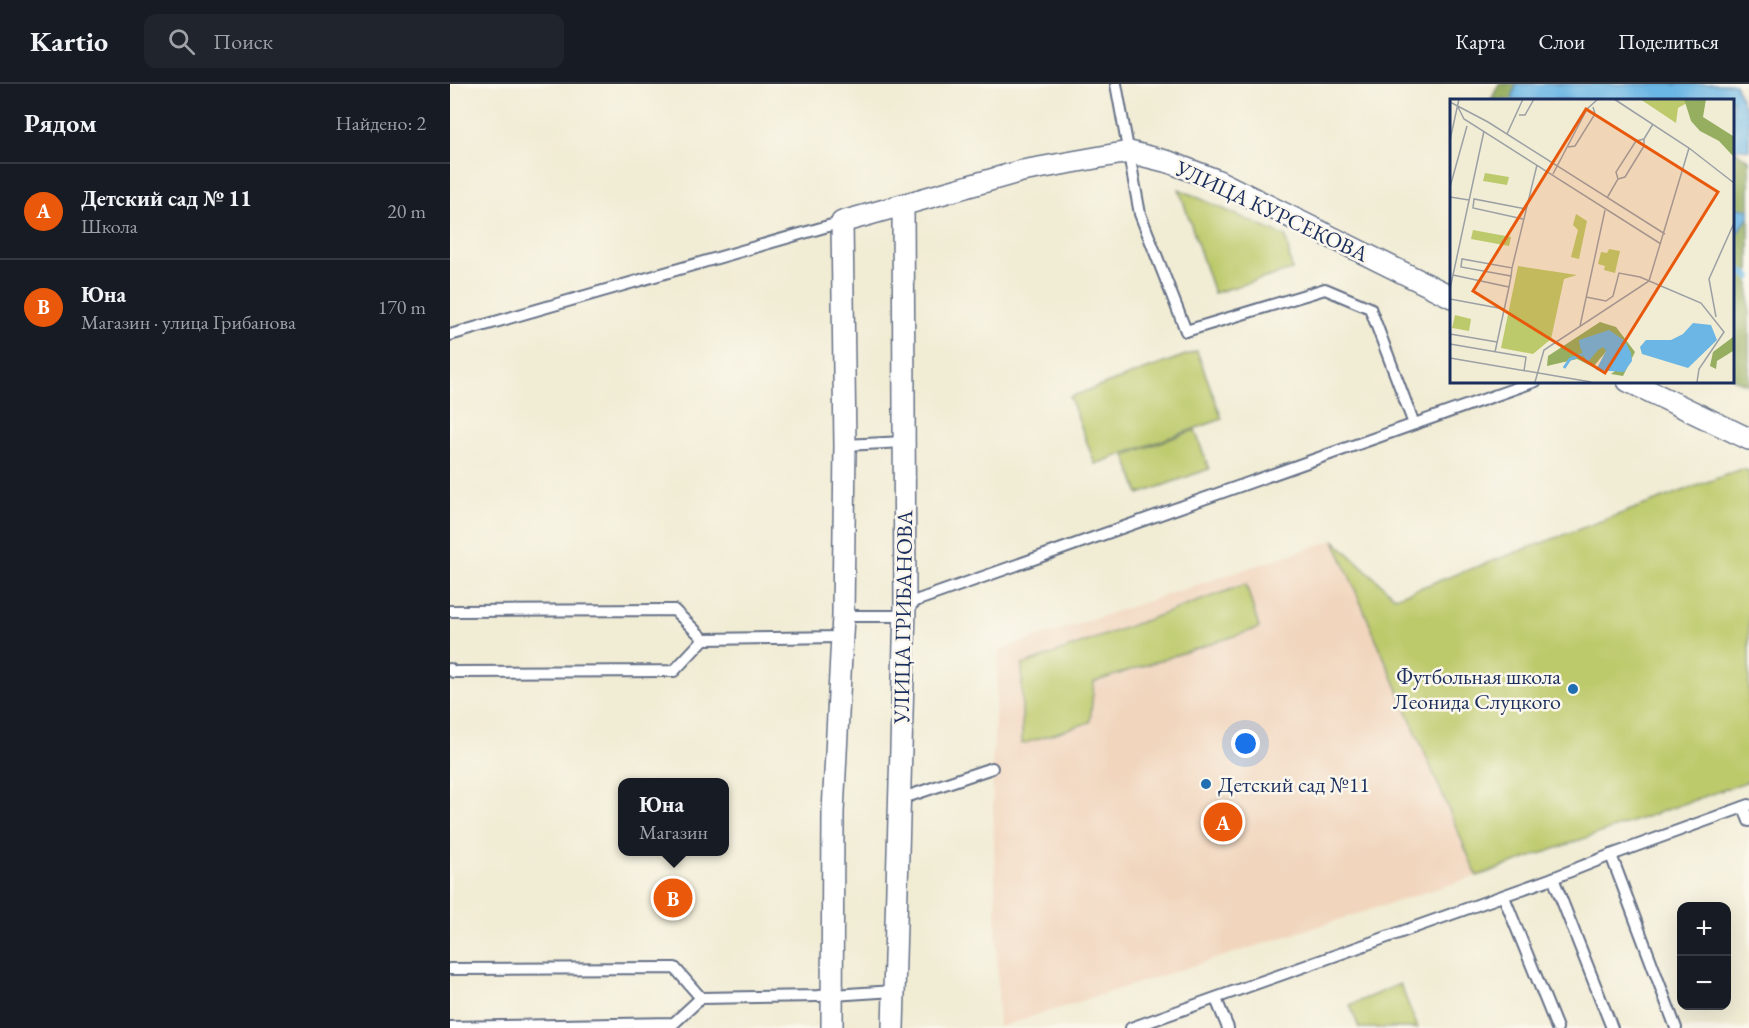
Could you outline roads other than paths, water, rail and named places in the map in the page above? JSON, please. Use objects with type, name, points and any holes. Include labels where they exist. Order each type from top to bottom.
[{"type":"street","name":"УЛИЦА КУРСЕКОВА","points":[[842,222],[1022,171],[1129,152],[1169,162],[1216,180],[1450,296]]},
{"type":"street","name":"УЛИЦА ГРИБАНОВА","points":[[893,1028],[905,612],[903,205]]},
{"type":"street","points":[[832,1028],[833,812],[842,627],[845,445],[842,222]]},
{"type":"street","points":[[1630,382],[1749,439]]},
{"type":"lane","points":[[1116,84],[1140,214],[1186,331],[1325,288],[1371,308],[1414,424]]},
{"type":"lane","points":[[450,335],[842,222]]},
{"type":"lane","points":[[450,669],[453,672],[674,671],[704,639],[842,627],[905,612],[918,600],[1533,382]]},
{"type":"lane","points":[[845,445],[904,442]]},
{"type":"lane","points":[[450,611],[674,609],[704,639]]},
{"type":"lane","points":[[900,799],[992,768]]},
{"type":"lane","points":[[1131,1028],[1160,1024],[1215,999],[1504,897],[1746,806],[1749,821]]},
{"type":"lane","points":[[1611,855],[1676,1028]]},
{"type":"lane","points":[[1553,878],[1612,1028]]},
{"type":"lane","points":[[1504,897],[1557,1028]]},
{"type":"lane","points":[[450,969],[675,968],[701,998]]},
{"type":"lane","points":[[450,1027],[674,1023],[701,998],[894,991]]},
{"type":"lane","points":[[1215,999],[1228,1028]]},
{"type":"water","points":[[1516,84],[1735,84],[1749,116],[1749,150],[1734,148],[1734,99],[1512,99]]},
{"type":"water","points":[[1734,207],[1749,210],[1749,217],[1734,237]]},
{"type":"waterway","points":[[1734,266],[1749,277]]},
{"type":"place","name":"Футбольная школа Леонида Слуцкого","points":[[1573,689]]},
{"type":"place","name":"Детский сад №11","points":[[1206,784]]},
{"type":"place","name":"Детский сад № 11","points":[[1223,822]]},
{"type":"place","name":"Юна","points":[[673,898]]}]
